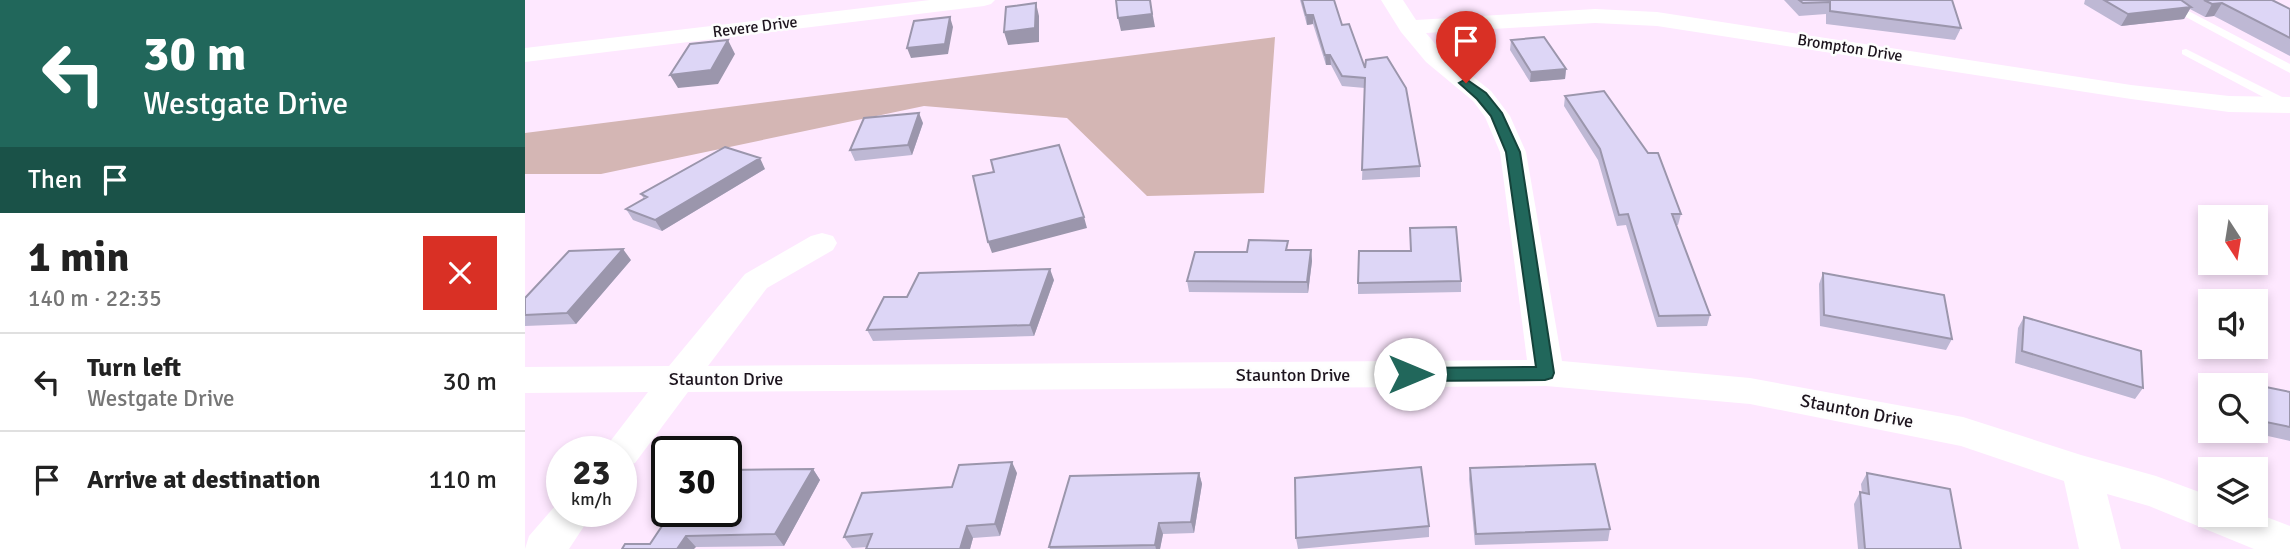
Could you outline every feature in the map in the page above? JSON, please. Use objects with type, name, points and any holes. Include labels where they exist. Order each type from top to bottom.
[{"type":"street","name":"Revere Drive","points":[[525,55],[984,0]]},
{"type":"street","points":[[1391,0],[1434,57],[1482,96],[1497,116],[1513,152],[1545,373]]},
{"type":"street","name":"Brompton Drive","points":[[1409,27],[1595,16],[1657,19],[2131,92],[2229,104],[2289,105]]},
{"type":"street","points":[[633,436],[756,281],[822,243]]},
{"type":"street","name":"Staunton Drive","points":[[525,380],[1545,373],[1750,391],[1963,432],[2081,471],[2156,492],[2198,508]]},
{"type":"street","points":[[2081,471],[2100,549]]},
{"type":"street","points":[[544,549],[561,527]]},
{"type":"street","name":"Staunton Drive","points":[[2245,527],[2290,545]]},
{"type":"lane","points":[[2175,7],[2290,69]]},
{"type":"lane","points":[[2186,52],[2289,105]]},
{"type":"shaded area","points":[[1275,37],[1264,193],[1147,196],[1067,118],[924,106],[601,174],[525,174],[525,133]]},
{"type":"building","points":[[1116,0],[1150,0],[1152,14],[1118,18]]},
{"type":"building","points":[[1302,0],[1334,0],[1342,25],[1349,24],[1365,68],[1366,60],[1387,57],[1406,88],[1420,166],[1362,170],[1365,78],[1342,76],[1330,55],[1325,55],[1313,15],[1306,15]]},
{"type":"building","points":[[1799,0],[1952,0],[1961,28],[1830,11],[1830,2],[1803,3]]},
{"type":"building","points":[[2104,0],[2181,0],[2191,7],[2128,14]]},
{"type":"building","points":[[2204,0],[2272,0],[2290,9],[2290,38],[2222,3],[2212,4]]},
{"type":"building","points":[[1036,3],[1035,28],[1004,32],[1006,7]]},
{"type":"building","points":[[950,17],[945,44],[907,48],[914,21]]},
{"type":"building","points":[[1544,37],[1566,69],[1531,72],[1511,40]]},
{"type":"building","points":[[728,40],[711,70],[670,75],[690,44]]},
{"type":"building","points":[[1604,91],[1648,153],[1658,153],[1681,214],[1672,214],[1710,315],[1659,316],[1628,214],[1619,215],[1600,149],[1565,96]]},
{"type":"building","points":[[919,113],[908,145],[850,150],[864,118]]},
{"type":"building","points":[[1059,145],[1084,217],[988,242],[973,176],[994,172],[991,160]]},
{"type":"building","points":[[725,147],[760,158],[655,220],[626,209],[647,197],[641,194]]},
{"type":"building","points":[[1456,227],[1461,281],[1358,283],[1359,251],[1411,251],[1410,228]]},
{"type":"building","points":[[1249,240],[1288,241],[1286,250],[1311,250],[1307,282],[1187,281],[1195,252],[1247,252]]},
{"type":"building","points":[[623,249],[567,313],[525,315],[525,298],[569,251]]},
{"type":"building","points":[[1050,269],[1030,325],[867,330],[884,297],[907,297],[919,273]]},
{"type":"building","points":[[1823,273],[1944,295],[1952,339],[1824,315]]},
{"type":"building","points":[[2024,317],[2141,351],[2143,388],[2022,351]]},
{"type":"building","points":[[2268,387],[2290,392],[2290,427],[2268,422]]},
{"type":"building","points":[[1012,462],[995,524],[967,526],[960,549],[866,549],[872,534],[844,537],[862,493],[952,487],[959,465]]},
{"type":"building","points":[[1595,464],[1610,529],[1476,534],[1470,468]]},
{"type":"building","points":[[1421,467],[1429,526],[1296,538],[1295,478]]},
{"type":"building","points":[[813,469],[775,534],[686,536],[677,549],[622,549],[625,544],[650,544],[661,527],[742,527],[742,470]]},
{"type":"building","points":[[1199,473],[1191,522],[1159,523],[1155,545],[1049,547],[1070,476]]},
{"type":"building","points":[[1867,473],[1950,489],[1961,549],[1865,549],[1860,492],[1869,494]]},
{"type":"route","points":[[1410,374],[1545,373],[1513,152],[1497,116],[1482,96],[1466,83]]}]
